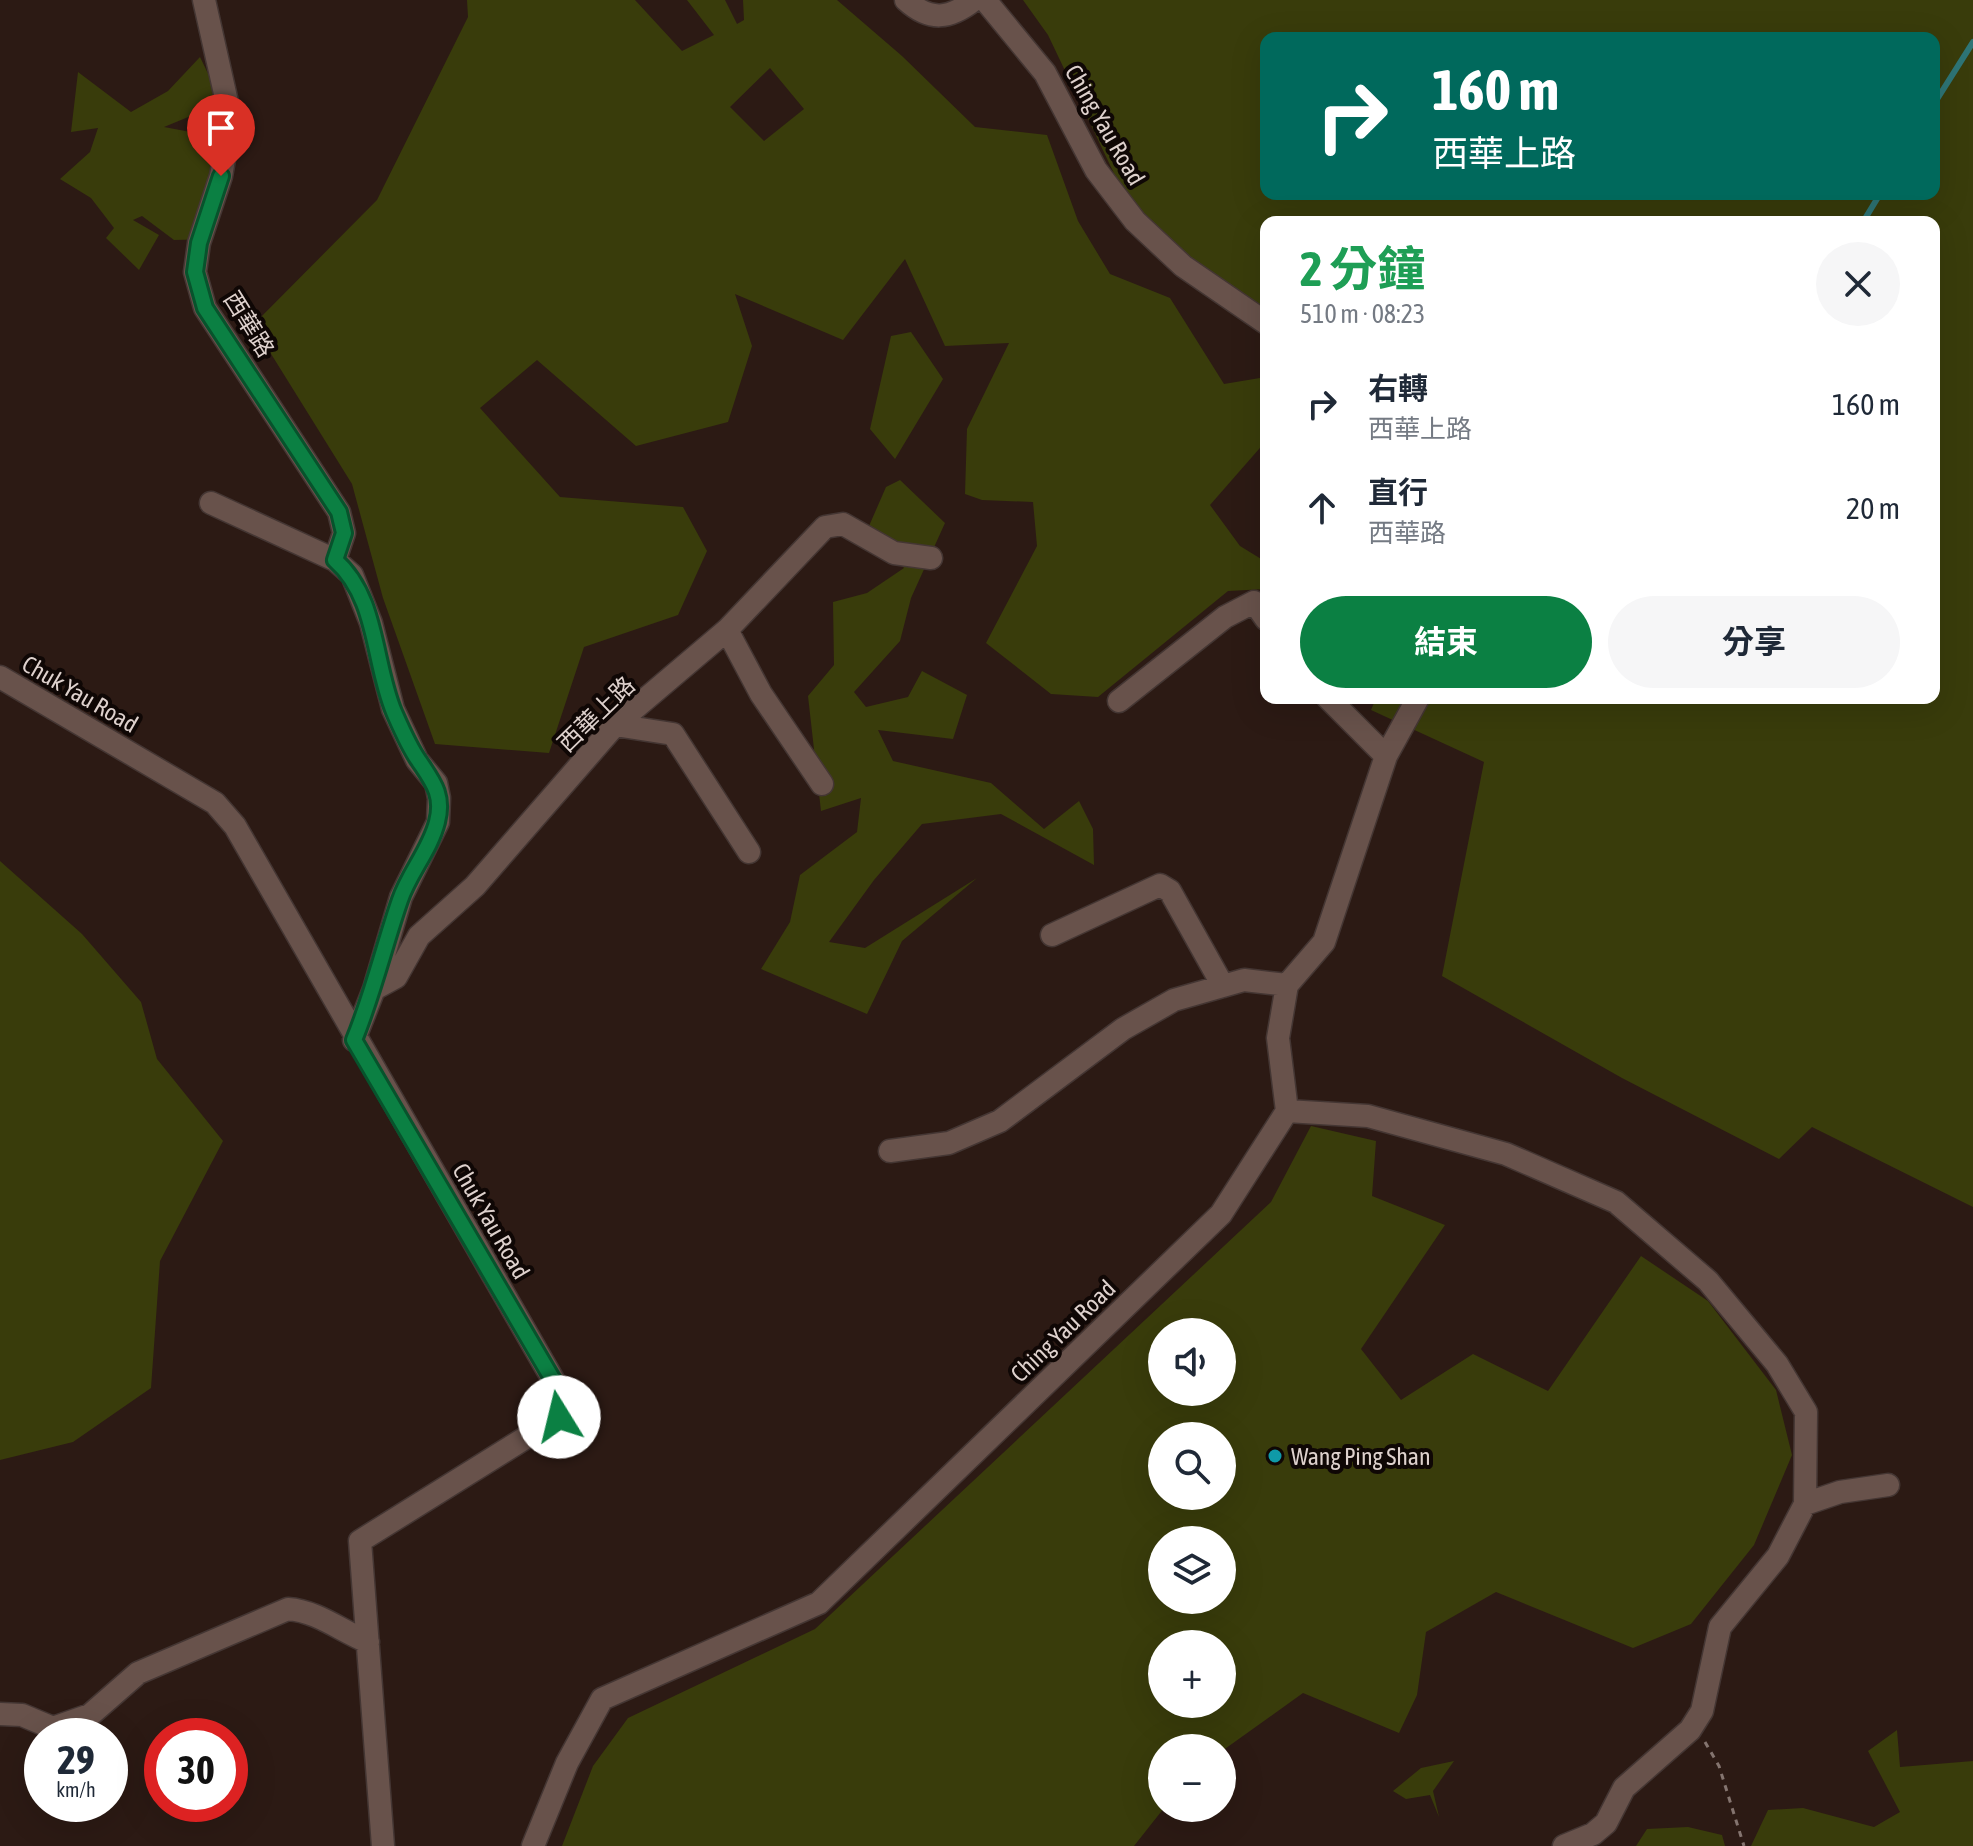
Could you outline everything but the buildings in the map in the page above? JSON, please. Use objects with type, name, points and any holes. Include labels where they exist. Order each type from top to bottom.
[{"type":"street","name":"西華路","points":[[204,0],[231,120],[221,176],[199,243],[195,272],[205,308],[339,512],[344,533],[335,560]]},
{"type":"street","points":[[906,0],[923,13],[942,17],[953,15],[974,0]]},
{"type":"street","name":"Ching Yau Road","points":[[985,0],[1045,73],[1104,183],[1140,228],[1183,266],[1260,319]]},
{"type":"street","points":[[211,503],[335,560],[352,575],[371,623],[393,709],[417,760],[436,783],[438,822],[401,897],[374,989]]},
{"type":"street","name":"西華上路","points":[[354,1040],[374,989],[396,977],[419,936],[475,886],[615,725],[727,630],[825,527],[843,524],[894,553],[931,558]]},
{"type":"street","points":[[1119,701],[1225,617],[1254,602],[1260,610]]},
{"type":"street","points":[[727,630],[761,694],[822,784]]},
{"type":"street","name":"Chuk Yau Road","points":[[0,677],[215,803],[235,826],[354,1040],[563,1397],[564,1408],[559,1417],[360,1541],[383,1846]]},
{"type":"street","points":[[1334,704],[1386,756]]},
{"type":"street","points":[[1415,704],[1386,756],[1324,942],[1287,985],[1278,1038],[1287,1111],[1368,1116],[1506,1154],[1616,1202],[1708,1281],[1777,1364],[1806,1412],[1805,1504],[1778,1556],[1720,1627],[1702,1711],[1690,1730],[1624,1788],[1606,1823],[1593,1834],[1564,1846]]},
{"type":"street","points":[[615,725],[673,734],[749,852]]},
{"type":"street","points":[[1052,935],[1160,885],[1170,891],[1223,986]]},
{"type":"street","points":[[890,1151],[949,1143],[1000,1121],[1123,1029],[1174,1000],[1244,980],[1287,985]]},
{"type":"street","name":"Ching Yau Road","points":[[533,1846],[567,1763],[602,1699],[819,1603],[1221,1214],[1287,1111]]},
{"type":"street","points":[[1805,1504],[1840,1492],[1888,1485]]},
{"type":"street","points":[[0,1714],[22,1715],[53,1728],[90,1715],[138,1673],[288,1609],[308,1610],[335,1629],[368,1642]]},
{"type":"path","points":[[1690,1730],[1708,1746],[1719,1766],[1744,1846]]},
{"type":"green space","points":[[467,0],[635,0],[682,51],[714,35],[687,0],[725,0],[737,24],[744,20],[743,0],[837,0],[902,56],[975,127],[1047,135],[1078,221],[1110,274],[1170,298],[1224,384],[1260,378],[1260,448],[1210,505],[1240,546],[1260,558],[1260,589],[1228,591],[1098,697],[1051,694],[986,643],[1037,546],[1033,502],[982,500],[965,494],[967,429],[1009,343],[945,346],[905,259],[843,340],[735,294],[752,346],[728,422],[636,446],[537,360],[480,408],[560,497],[683,507],[707,551],[678,615],[584,647],[549,753],[435,744],[383,598],[352,484],[253,325],[377,200],[468,17]],"holes":[[[770,68],[804,109],[764,141],[730,107]]]},
{"type":"green space","points":[[1023,0],[1973,0],[1973,1207],[1812,1127],[1779,1159],[1622,1078],[1442,976],[1484,762],[1371,710],[1374,704],[1940,704],[1940,216],[1260,216],[1260,326],[1250,302],[1141,230],[1048,35]]},
{"type":"green space","points":[[200,57],[217,92],[198,113],[164,127],[201,134],[239,130],[238,155],[213,239],[174,240],[142,216],[133,220],[159,235],[139,270],[106,238],[114,228],[91,198],[60,179],[90,152],[98,128],[71,132],[78,72],[131,112],[168,91]]},
{"type":"green space","points":[[911,332],[943,379],[895,459],[870,429],[891,336]]},
{"type":"green space","points":[[900,480],[945,523],[911,598],[900,641],[854,692],[866,707],[908,697],[922,671],[967,695],[953,739],[878,730],[893,761],[991,783],[1044,829],[1079,801],[1093,829],[1094,865],[1001,814],[922,824],[874,880],[829,942],[865,948],[977,878],[902,941],[867,1014],[761,969],[790,922],[800,875],[857,832],[861,798],[821,811],[808,696],[834,665],[833,602],[867,593],[904,568],[869,526],[886,487]]},
{"type":"green space","points":[[0,861],[82,934],[141,1002],[157,1059],[223,1141],[160,1261],[151,1388],[73,1442],[0,1460]]},
{"type":"green space","points":[[1311,1126],[1376,1141],[1372,1196],[1445,1225],[1361,1349],[1401,1400],[1473,1354],[1548,1391],[1641,1256],[1708,1301],[1776,1390],[1792,1455],[1754,1545],[1691,1624],[1633,1648],[1496,1592],[1426,1632],[1417,1695],[1399,1733],[1303,1693],[1236,1741],[1236,1734],[1148,1734],[1148,1822],[1153,1822],[1134,1846],[562,1846],[593,1766],[628,1718],[815,1629],[1271,1202]]},
{"type":"green space","points":[[1897,1730],[1900,1767],[1973,1761],[1973,1846],[1751,1846],[1768,1810],[1803,1808],[1874,1827],[1900,1812],[1868,1751]]},
{"type":"green space","points":[[1454,1761],[1433,1791],[1439,1817],[1430,1795],[1406,1799],[1393,1791],[1421,1768]]},
{"type":"green space","points":[[1688,1827],[1722,1835],[1725,1846],[1636,1846],[1647,1829]]},
{"type":"waterway","points":[[1940,94],[1973,42]]},
{"type":"waterway","points":[[1867,216],[1876,200]]},
{"type":"place","name":"Wang Ping Shan","points":[[1275,1456]]},
{"type":"route","points":[[221,176],[199,243],[195,272],[205,308],[339,512],[344,533],[335,560],[352,575],[371,623],[393,709],[417,760],[436,783],[439,798],[438,822],[401,897],[374,989],[354,1040],[563,1397],[564,1408],[559,1417]]}]
